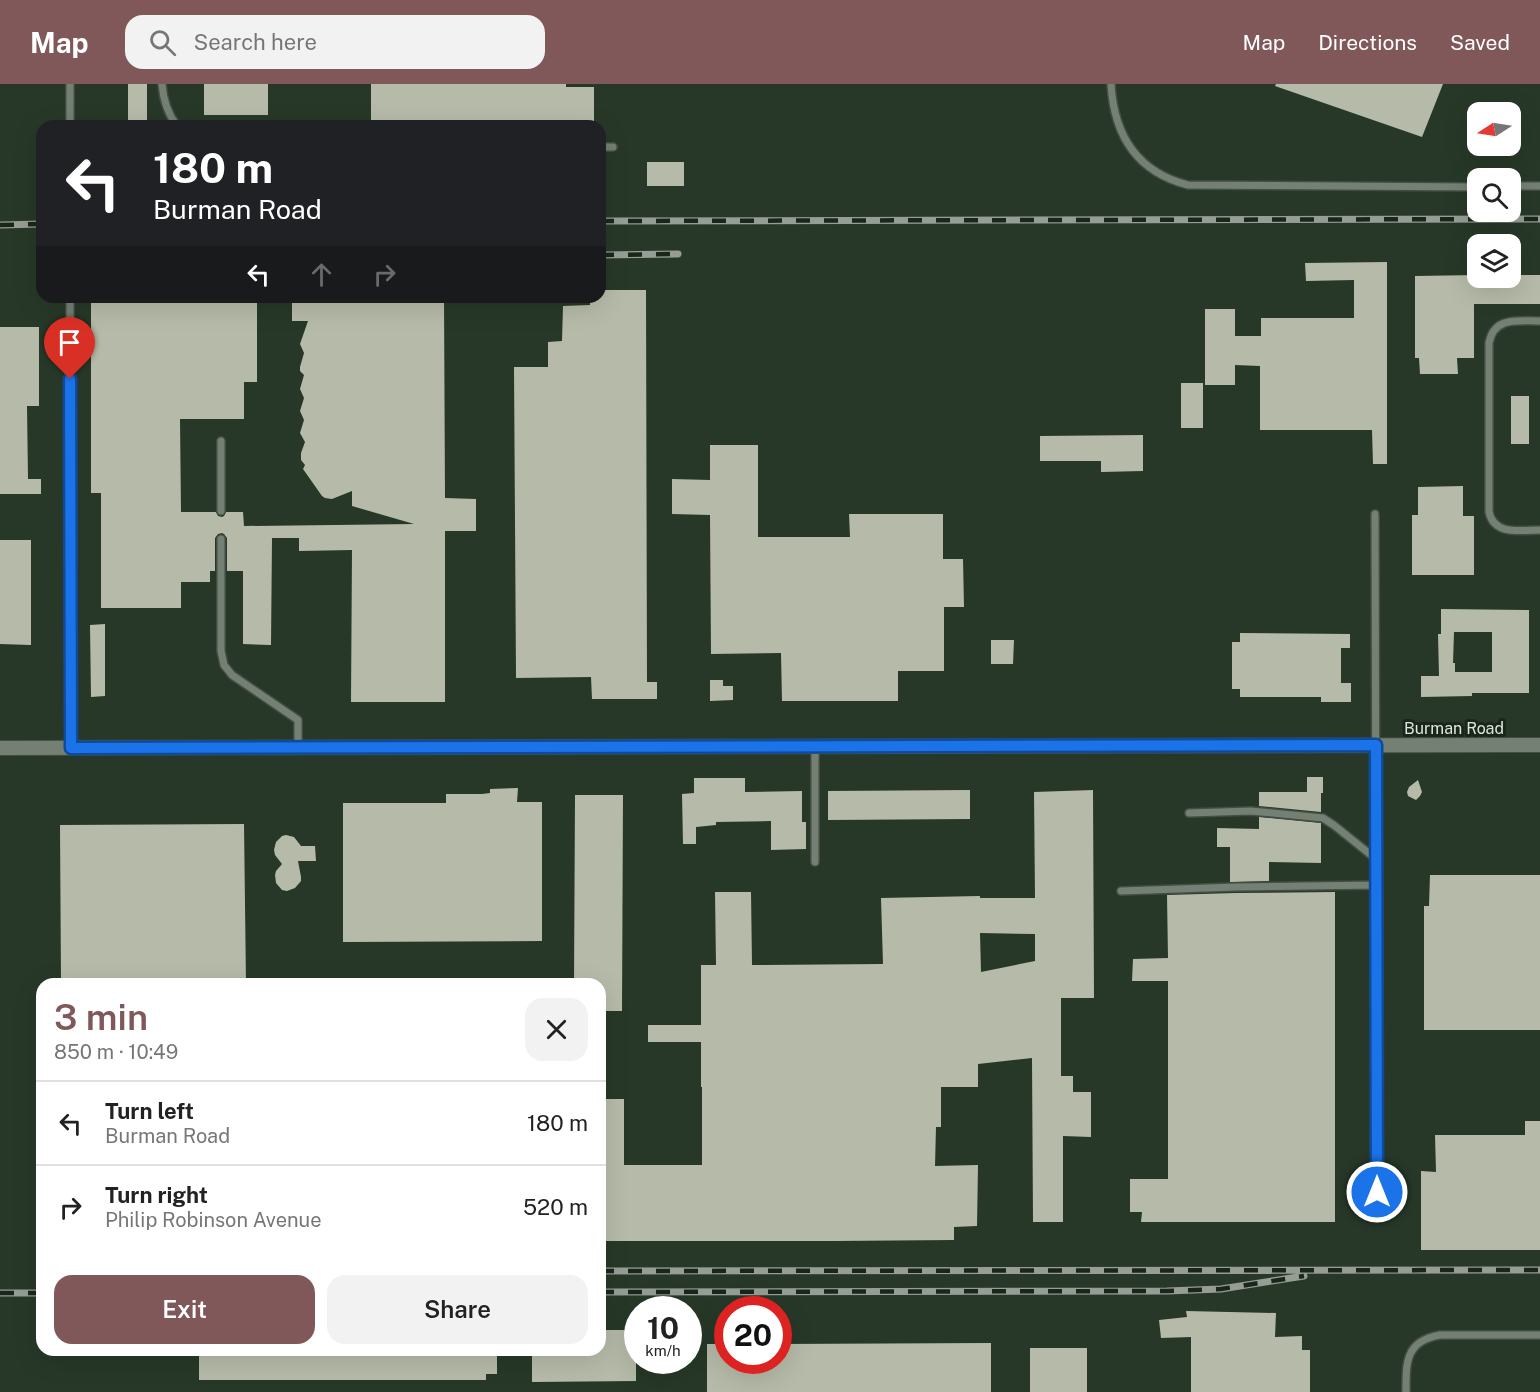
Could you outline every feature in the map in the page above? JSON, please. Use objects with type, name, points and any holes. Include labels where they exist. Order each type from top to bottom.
[{"type":"street","name":"Burman Road","points":[[0,748],[1540,745]]},
{"type":"lane","points":[[70,84],[70,120]]},
{"type":"lane","points":[[162,84],[168,112],[173,120]]},
{"type":"lane","points":[[1111,84],[1117,120],[1124,138],[1145,164],[1173,181],[1188,185],[1467,187]]},
{"type":"lane","points":[[606,147],[613,147]]},
{"type":"lane","points":[[1521,186],[1540,186]]},
{"type":"lane","points":[[70,303],[71,748]]},
{"type":"lane","points":[[1540,321],[1508,322],[1494,329],[1489,343],[1489,512],[1494,524],[1499,528],[1540,530]]},
{"type":"lane","points":[[221,441],[221,511]]},
{"type":"lane","points":[[1374,514],[1377,1214]]},
{"type":"lane","points":[[221,539],[221,651],[224,665],[232,675],[298,720],[298,747]]},
{"type":"lane","points":[[814,746],[815,862]]},
{"type":"lane","points":[[1189,813],[1251,811],[1323,818],[1376,860]]},
{"type":"lane","points":[[1121,891],[1376,885]]},
{"type":"lane","points":[[1406,1392],[1408,1357],[1413,1348],[1431,1336],[1540,1335]]},
{"type":"shaded area","points":[[0,84],[1540,84],[1540,1392],[0,1392]]},
{"type":"building","points":[[128,84],[147,84],[147,120],[128,120]]},
{"type":"building","points":[[204,84],[268,84],[268,115],[204,115]]},
{"type":"building","points":[[371,84],[566,84],[566,87],[594,87],[594,120],[371,120]]},
{"type":"building","points":[[1276,84],[1443,84],[1422,137],[1275,86]]},
{"type":"building","points":[[647,162],[684,162],[684,186],[647,186]]},
{"type":"building","points":[[1387,262],[1387,464],[1373,464],[1372,430],[1260,430],[1260,366],[1235,365],[1235,385],[1205,385],[1205,309],[1235,309],[1235,336],[1261,336],[1261,318],[1354,318],[1354,280],[1306,281],[1305,263]]},
{"type":"building","points":[[1467,275],[1467,288],[1521,288],[1521,275],[1540,275],[1540,304],[1474,304],[1474,358],[1457,358],[1458,374],[1420,374],[1419,358],[1415,358],[1415,276]]},
{"type":"building","points":[[606,290],[646,290],[647,682],[657,682],[657,699],[592,699],[591,677],[516,678],[514,367],[548,367],[548,342],[562,341],[563,306],[590,305],[590,303],[606,303]]},
{"type":"building","points":[[91,303],[257,303],[257,382],[244,382],[244,419],[180,419],[181,512],[216,512],[222,517],[226,512],[243,512],[244,526],[414,524],[352,506],[352,491],[332,499],[325,498],[303,469],[305,465],[301,460],[301,453],[305,442],[300,433],[304,420],[300,411],[304,398],[300,389],[304,375],[300,367],[304,353],[300,344],[308,321],[292,321],[292,303],[444,303],[445,498],[476,499],[476,531],[445,531],[445,702],[351,702],[352,550],[299,551],[299,538],[272,538],[271,645],[243,644],[243,571],[227,571],[227,538],[222,533],[215,538],[215,571],[210,571],[210,582],[181,582],[181,608],[101,608],[101,493],[91,493]]},
{"type":"building","points":[[0,327],[39,327],[39,406],[27,406],[28,479],[41,479],[41,494],[0,494]]},
{"type":"building","points":[[1181,383],[1203,383],[1203,428],[1181,428]]},
{"type":"building","points":[[1511,396],[1529,396],[1529,444],[1511,444]]},
{"type":"building","points":[[1143,435],[1143,471],[1101,472],[1101,461],[1040,461],[1040,436]]},
{"type":"building","points":[[710,445],[758,445],[758,537],[850,537],[849,514],[943,514],[943,559],[963,559],[964,607],[944,607],[944,671],[898,671],[898,701],[782,701],[781,653],[711,654],[710,515],[672,514],[672,479],[710,480]]},
{"type":"building","points":[[1463,486],[1463,516],[1474,516],[1474,575],[1412,575],[1412,515],[1418,515],[1418,487]]},
{"type":"building","points":[[0,540],[31,540],[31,645],[0,644]]},
{"type":"building","points":[[1441,609],[1529,610],[1529,693],[1472,693],[1472,696],[1421,697],[1421,676],[1439,676],[1438,634],[1441,634]],"holes":[[[1454,632],[1492,632],[1492,672],[1455,672]]]},
{"type":"building","points":[[105,624],[105,696],[91,697],[90,625]]},
{"type":"building","points":[[1240,633],[1350,634],[1350,648],[1341,648],[1341,683],[1351,683],[1351,702],[1321,702],[1321,697],[1240,697],[1240,689],[1232,689],[1232,642],[1240,642]]},
{"type":"building","points":[[991,640],[1014,640],[1013,664],[991,664]]},
{"type":"building","points":[[710,680],[723,680],[723,686],[733,686],[733,700],[710,701]]},
{"type":"building","points":[[1307,777],[1323,777],[1321,812],[1259,806],[1259,792],[1307,792]]},
{"type":"building","points":[[694,778],[745,778],[745,792],[802,791],[802,822],[806,822],[806,849],[771,850],[771,821],[716,822],[716,825],[696,827],[696,844],[683,844],[682,794],[694,793]]},
{"type":"building","points":[[1418,780],[1422,792],[1416,800],[1408,796],[1407,792],[1409,787]]},
{"type":"building","points":[[518,788],[517,802],[542,802],[542,941],[343,942],[343,803],[446,803],[446,794],[482,794],[490,793],[490,789]]},
{"type":"building","points":[[970,790],[970,819],[828,820],[828,791]]},
{"type":"building","points":[[1093,790],[1094,998],[1061,998],[1061,1076],[1073,1076],[1073,1092],[1091,1092],[1091,1137],[1063,1136],[1063,1222],[1033,1222],[1032,1058],[978,1064],[978,1087],[941,1087],[941,1127],[936,1127],[935,1166],[978,1165],[977,1226],[954,1227],[954,1240],[606,1241],[606,1099],[624,1099],[624,1165],[702,1165],[701,1042],[648,1042],[648,1025],[701,1025],[701,965],[716,965],[715,892],[751,892],[752,965],[883,964],[881,898],[980,896],[980,898],[1035,898],[1034,792]],"holes":[[[980,933],[1035,934],[1035,961],[981,972]]]},
{"type":"building","points":[[575,795],[623,795],[622,1011],[606,1011],[606,978],[574,978]]},
{"type":"building","points":[[1259,817],[1321,823],[1321,863],[1269,862],[1269,881],[1230,882],[1230,847],[1217,847],[1217,828],[1259,829]]},
{"type":"building","points":[[244,824],[246,978],[61,978],[60,825]]},
{"type":"building","points":[[286,835],[294,837],[301,846],[315,846],[316,861],[298,861],[301,881],[295,888],[287,891],[282,890],[276,883],[276,871],[282,864],[274,850],[276,842]]},
{"type":"building","points":[[1430,875],[1540,875],[1540,1030],[1424,1030],[1424,906],[1429,906]]},
{"type":"building","points":[[1335,892],[1335,1222],[1141,1222],[1142,1212],[1130,1212],[1130,1179],[1168,1179],[1168,981],[1132,981],[1133,959],[1168,958],[1167,895]]},
{"type":"building","points":[[1525,1121],[1540,1121],[1540,1250],[1421,1250],[1421,1171],[1436,1172],[1435,1135],[1525,1135]]},
{"type":"building","points":[[1186,1311],[1276,1313],[1275,1337],[1302,1336],[1302,1350],[1310,1350],[1310,1392],[1191,1392],[1191,1337],[1161,1338],[1159,1320],[1187,1317]]},
{"type":"building","points":[[606,1330],[624,1330],[624,1374],[636,1374],[636,1381],[532,1382],[532,1356],[606,1356]]},
{"type":"building","points":[[991,1343],[991,1392],[707,1392],[707,1344],[714,1344],[714,1374],[792,1374],[792,1344]]},
{"type":"building","points":[[1030,1348],[1087,1348],[1087,1392],[1030,1392]]},
{"type":"building","points":[[199,1356],[497,1356],[497,1374],[486,1374],[486,1380],[199,1380]]},
{"type":"railway","points":[[606,221],[1540,219]]},
{"type":"railway","points":[[0,225],[36,224]]},
{"type":"railway","points":[[606,255],[678,254]]},
{"type":"railway","points":[[606,1271],[1540,1270]]},
{"type":"railway","points":[[606,1292],[1167,1291],[1221,1289],[1304,1276]]},
{"type":"railway","points":[[0,1293],[36,1293]]},
{"type":"route","points":[[70,379],[71,748],[1376,745],[1377,1192]]}]
